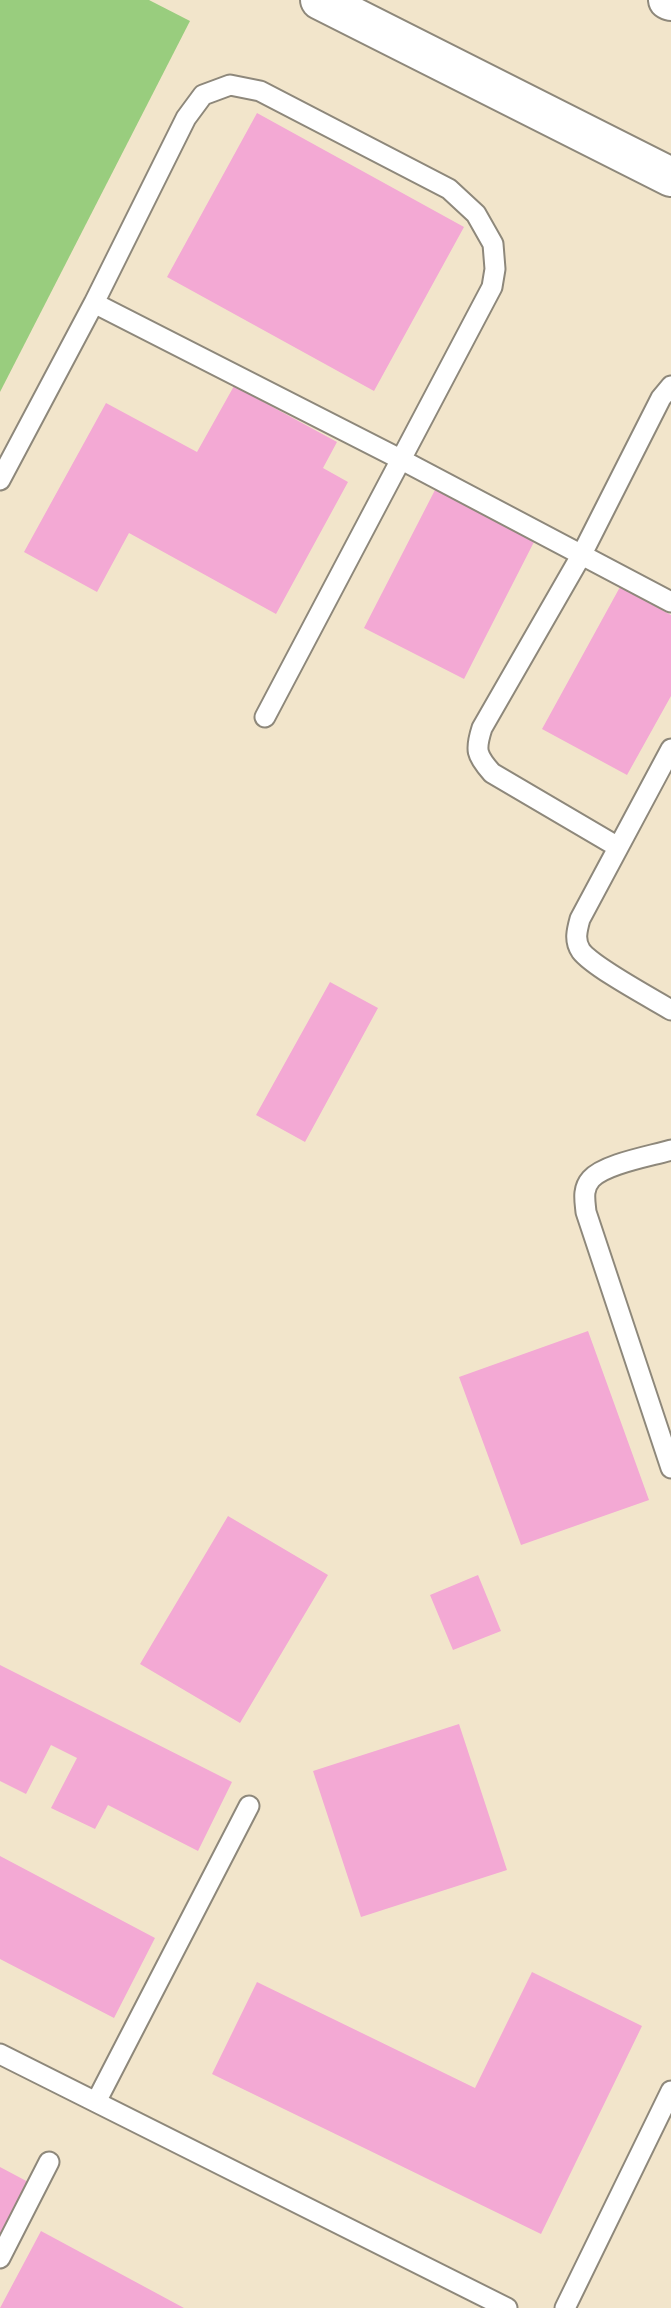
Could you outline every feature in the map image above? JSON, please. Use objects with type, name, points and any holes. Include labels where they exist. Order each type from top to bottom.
[{"type":"street","points":[[320,0],[671,177]]},
{"type":"street","points":[[372,0],[671,150]]},
{"type":"lane","points":[[0,480],[94,303],[186,118],[203,95],[230,85],[260,91],[449,189],[476,214],[493,244],[495,269],[492,287],[265,717]]},
{"type":"lane","points":[[94,303],[400,459],[671,602]]},
{"type":"lane","points":[[618,847],[492,774],[480,760],[476,746],[482,727],[582,554],[661,398],[671,386]]},
{"type":"lane","points":[[671,748],[580,919],[576,937],[581,951],[596,964],[671,1010]]},
{"type":"lane","points":[[671,1150],[605,1170],[590,1180],[584,1195],[586,1212],[671,1468]]},
{"type":"lane","points":[[96,2102],[249,1806]]},
{"type":"lane","points":[[0,2054],[507,2308]]},
{"type":"lane","points":[[565,2308],[671,2091]]},
{"type":"lane","points":[[0,2258],[50,2162]]},
{"type":"green space","points":[[0,0],[149,0],[190,21],[0,392]]},
{"type":"building","points":[[257,113],[464,227],[374,391],[167,277]]},
{"type":"building","points":[[234,386],[337,442],[323,468],[348,482],[276,614],[129,533],[97,592],[24,552],[106,403],[197,452]]},
{"type":"building","points":[[435,490],[535,540],[464,679],[364,628]]},
{"type":"building","points":[[620,587],[671,615],[671,696],[627,775],[542,729]]},
{"type":"building","points":[[330,982],[378,1008],[305,1142],[256,1115]]},
{"type":"building","points":[[588,1331],[649,1500],[521,1545],[459,1377]]},
{"type":"building","points":[[228,1516],[328,1575],[240,1723],[140,1664]]},
{"type":"building","points":[[478,1575],[501,1631],[453,1650],[430,1595]]},
{"type":"building","points":[[0,1665],[232,1782],[198,1851],[108,1805],[95,1829],[51,1808],[77,1758],[51,1745],[26,1794],[0,1781]]},
{"type":"building","points":[[459,1724],[507,1870],[361,1917],[313,1771]]},
{"type":"building","points":[[0,1856],[155,1938],[114,2018],[0,1959]]},
{"type":"building","points":[[532,1972],[642,2026],[541,2234],[212,2074],[257,1982],[475,2088]]},
{"type":"building","points":[[0,2167],[32,2184],[0,2244]]},
{"type":"building","points":[[41,2231],[184,2308],[0,2308]]}]
